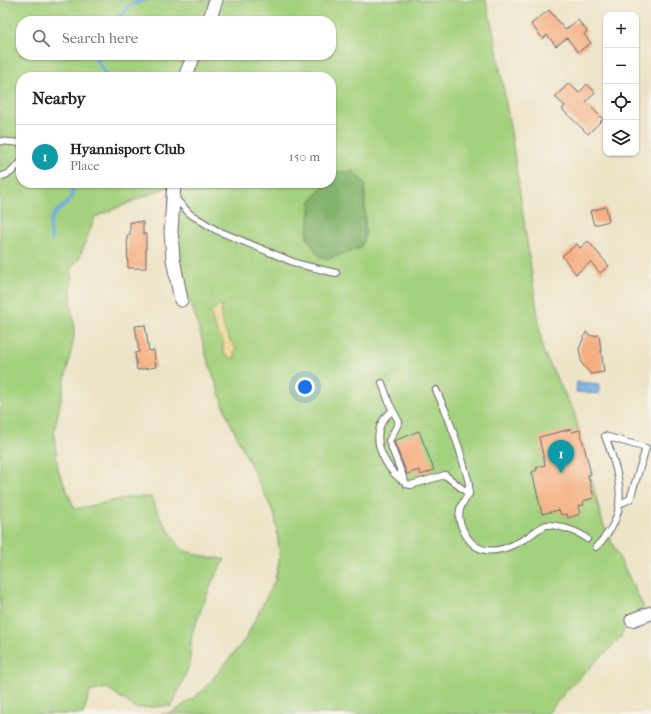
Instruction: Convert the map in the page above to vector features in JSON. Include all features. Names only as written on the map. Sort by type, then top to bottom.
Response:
[{"type":"street","points":[[211,16],[216,0]]},
{"type":"street","points":[[187,72],[192,60]]},
{"type":"street","points":[[174,188],[171,231],[173,259],[181,300]]},
{"type":"street","points":[[632,620],[651,613]]},
{"type":"lane","points":[[0,141],[16,142]]},
{"type":"lane","points":[[0,177],[10,173],[16,167]]},
{"type":"lane","points":[[174,197],[190,214],[216,230],[298,264],[336,273]]},
{"type":"lane","points":[[382,383],[392,410],[399,422],[389,441],[404,482]]},
{"type":"lane","points":[[436,390],[447,414],[469,483],[469,494],[461,505],[459,519],[467,537],[475,545],[482,550],[494,551],[506,548],[527,537],[541,527],[548,525],[582,534],[587,539]]},
{"type":"lane","points":[[392,410],[382,421],[379,431],[380,446],[391,472],[406,484],[411,485],[445,475],[469,494]]},
{"type":"lane","points":[[596,547],[610,529],[620,504],[617,469],[605,436],[646,448],[630,499],[620,504]]},
{"type":"green space","points":[[0,0],[486,0],[494,35],[511,132],[543,351],[574,412],[603,524],[644,608],[629,616],[621,637],[570,687],[547,714],[161,714],[172,713],[204,690],[246,638],[275,580],[280,557],[275,516],[228,418],[206,355],[197,321],[171,247],[169,188],[336,188],[336,72],[16,72],[16,188],[164,188],[95,217],[79,259],[71,268],[71,309],[74,322],[74,337],[54,433],[58,470],[75,509],[131,497],[151,497],[161,519],[182,550],[206,557],[225,559],[212,582],[192,633],[189,666],[172,706],[136,708],[107,688],[90,692],[83,714],[0,714]]},
{"type":"green space","points":[[353,171],[365,183],[365,237],[360,248],[328,259],[320,257],[307,238],[311,201],[322,188],[336,188],[336,174],[338,172]]},
{"type":"sand","points":[[218,306],[222,306],[221,316],[224,329],[236,348],[234,354],[236,358],[227,357],[223,351],[223,342],[217,332],[211,316],[211,313]]},
{"type":"water","points":[[577,382],[600,384],[599,394],[576,392]]},
{"type":"building","points":[[549,10],[565,30],[578,20],[587,31],[584,34],[591,43],[578,52],[567,38],[556,46],[547,35],[543,39],[531,24]]},
{"type":"building","points":[[569,83],[579,93],[587,84],[595,92],[586,102],[603,119],[588,134],[562,109],[565,106],[555,97]]},
{"type":"building","points":[[606,207],[609,221],[594,225],[590,211]]},
{"type":"building","points":[[130,222],[143,222],[143,234],[146,234],[146,268],[128,268],[127,235],[130,235]]},
{"type":"building","points":[[588,241],[609,266],[600,273],[591,262],[576,274],[562,256],[577,244],[580,248]]},
{"type":"building","points":[[145,325],[149,351],[154,350],[156,367],[137,370],[135,353],[139,352],[135,326]]},
{"type":"building","points":[[586,332],[591,336],[599,335],[604,372],[591,374],[582,364],[579,349]]},
{"type":"building","points":[[571,429],[572,432],[580,430],[591,474],[588,475],[594,498],[583,501],[584,505],[578,506],[580,514],[568,518],[567,514],[561,515],[559,510],[542,514],[532,472],[537,470],[536,468],[545,465],[539,437]]},
{"type":"building","points":[[419,431],[434,470],[421,475],[419,470],[407,474],[394,441]]},
{"type":"waterway","points":[[121,16],[128,6],[145,0]]},
{"type":"waterway","points":[[97,60],[104,72]]},
{"type":"waterway","points":[[52,240],[50,223],[57,211],[70,200],[72,196],[71,188]]},
{"type":"place","name":"Hyannisport Club","points":[[561,473]]}]
